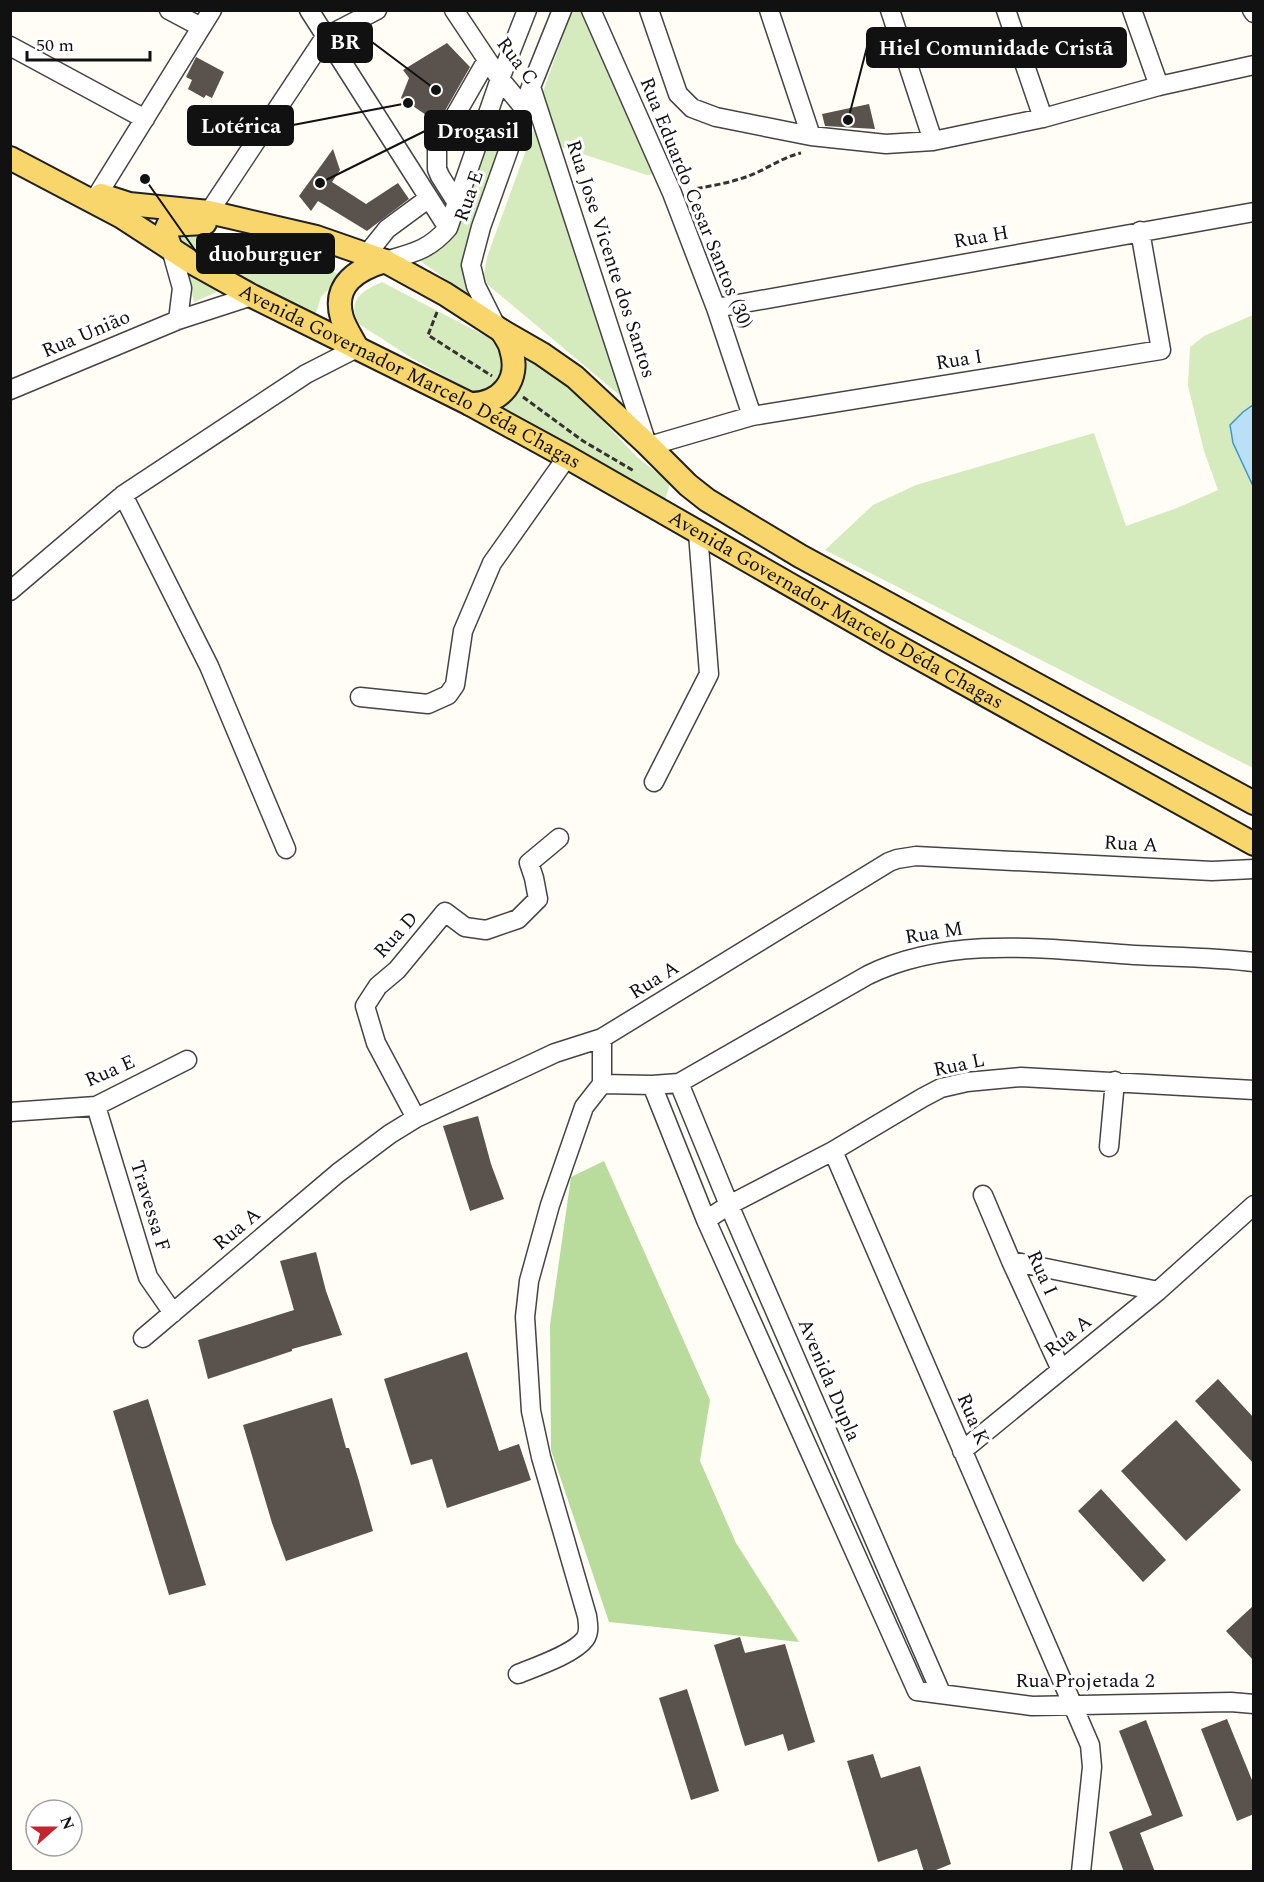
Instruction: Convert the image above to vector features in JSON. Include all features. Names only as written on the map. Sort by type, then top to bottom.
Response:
[{"type":"main road","points":[[10,158],[47,178]]},
{"type":"main road","name":"Avenida Governador Marcelo Déda Chagas","points":[[47,178],[129,204],[209,212],[316,237],[376,258],[445,294],[575,377],[697,493],[800,556],[1254,803]]},
{"type":"main road","name":"Avenida Governador Marcelo Déda Chagas","points":[[47,178],[122,217],[171,249],[252,296],[470,404],[567,457],[698,533],[1254,844]]},
{"type":"main road","points":[[171,249],[165,232],[168,225],[208,223],[263,226]]},
{"type":"main road","points":[[357,348],[342,317],[342,294],[346,282],[376,258]]},
{"type":"main road","points":[[470,404],[483,404],[494,399],[508,387],[514,372],[513,358],[511,349],[500,329]]},
{"type":"street","points":[[169,10],[201,27]]},
{"type":"street","points":[[98,194],[212,10]]},
{"type":"street","points":[[309,10],[448,228]]},
{"type":"street","points":[[209,212],[325,37],[377,10]]},
{"type":"street","name":"Rua C","points":[[454,10],[500,79],[524,108]]},
{"type":"street","name":"Rua E","points":[[376,258],[422,250],[436,242],[448,228],[500,79],[527,10]]},
{"type":"street","name":"Rua E","points":[[500,329],[476,286],[471,265],[481,227],[531,87],[562,10]]},
{"type":"street","name":"Rua Eduardo Cesar Santos (30)","points":[[591,10],[672,193],[716,308],[752,416]]},
{"type":"street","points":[[649,10],[678,94],[692,108],[808,144],[886,144],[933,141],[1043,118],[1159,86],[1254,65]]},
{"type":"street","points":[[769,10],[808,144]]},
{"type":"street","points":[[890,10],[933,141]]},
{"type":"street","points":[[1006,10],[1043,118]]},
{"type":"street","points":[[1132,10],[1159,86]]},
{"type":"street","points":[[10,46],[145,119]]},
{"type":"street","points":[[457,203],[437,169],[437,147],[487,60]]},
{"type":"street","name":"Rua Jose Vicente dos Santos","points":[[531,87],[648,445]]},
{"type":"street","points":[[376,258],[387,229],[429,198]]},
{"type":"street","name":"Rua H","points":[[716,308],[1254,212]]},
{"type":"street","name":"Rua I","points":[[648,445],[752,416],[1161,350],[1140,231]]},
{"type":"street","points":[[171,249],[182,288],[178,320]]},
{"type":"street","name":"Rua União","points":[[10,390],[178,320],[252,296]]},
{"type":"street","points":[[10,591],[123,495],[306,374],[357,348]]},
{"type":"street","points":[[360,697],[428,704],[448,695],[454,685],[464,631],[492,563],[567,457]]},
{"type":"street","points":[[123,495],[209,666],[286,849]]},
{"type":"street","points":[[654,782],[709,674],[698,533]]},
{"type":"street","name":"Rua D","points":[[416,1118],[376,1043],[365,1006],[378,986],[397,970],[445,912],[465,927],[486,930],[518,919],[538,899],[529,863],[559,838]]},
{"type":"street","name":"Rua A","points":[[143,1338],[338,1173],[390,1134],[416,1118],[555,1053],[602,1038],[870,873],[897,859],[916,856],[1212,871],[1254,869]]},
{"type":"street","name":"Rua M","points":[[602,1084],[679,1083],[868,975],[886,966],[915,957],[952,951],[1012,948],[1254,962]]},
{"type":"street","points":[[518,1674],[576,1648],[588,1633],[587,1616],[541,1457],[531,1411],[525,1317],[529,1281],[550,1205],[584,1107],[602,1084],[602,1038]]},
{"type":"street","name":"Rua E","points":[[10,1112],[96,1106],[187,1060]]},
{"type":"street","name":"Rua L","points":[[706,1220],[729,1205],[833,1151],[921,1098],[941,1088],[966,1082],[1022,1077],[1254,1090]]},
{"type":"street","points":[[1109,1147],[1115,1082]]},
{"type":"street","name":"Avenida Dupla","points":[[679,1083],[729,1205],[941,1694]]},
{"type":"street","points":[[651,1085],[706,1220]]},
{"type":"street","name":"Travessa F","points":[[96,1106],[148,1277],[173,1313]]},
{"type":"street","name":"Rua K","points":[[833,1151],[1090,1744],[1092,1767],[1081,1872]]},
{"type":"street","name":"Rua I","points":[[983,1195],[1061,1370]]},
{"type":"street","name":"Rua A","points":[[962,1451],[1158,1291],[1254,1205]]},
{"type":"street","name":"Rua Projetada 2","points":[[706,1220],[916,1691],[1032,1706],[1231,1702],[1254,1704]]},
{"type":"street","points":[[1011,1261],[1158,1291]]},
{"type":"path","points":[[672,193],[711,186],[756,173],[808,144]]},
{"type":"green space","points":[[572,11],[582,11],[655,174],[647,175],[558,146],[541,97]]},
{"type":"green space","points":[[498,108],[512,120],[466,255],[482,305],[416,258],[426,255]]},
{"type":"green space","points":[[536,123],[630,404],[487,284],[484,274],[487,257]]},
{"type":"green space","points":[[183,232],[256,236],[297,250],[341,276],[321,297],[314,319],[181,248],[179,239]]},
{"type":"green space","points":[[187,270],[219,291],[194,302]]},
{"type":"green space","points":[[382,282],[497,342],[506,370],[499,389],[477,394],[415,360],[359,324],[354,309],[358,297]]},
{"type":"green space","points":[[1253,315],[1253,768],[825,550],[873,505],[916,485],[1094,433],[1126,526],[1177,508],[1218,490],[1204,451],[1188,386],[1190,347],[1204,336]]},
{"type":"green space","points":[[518,351],[573,389],[637,457],[670,483],[664,504],[497,408]]},
{"type":"green space","points":[[604,1161],[710,1400],[700,1461],[736,1543],[799,1642],[609,1622],[551,1450],[550,1325],[571,1177]]},
{"type":"water","points":[[1253,405],[1253,486],[1233,443],[1230,425]]},
{"type":"building","points":[[447,43],[470,67],[438,123],[401,98],[409,78],[403,70]]},
{"type":"building","points":[[196,57],[224,72],[212,98],[206,95],[204,98],[188,89],[192,80],[186,77]]},
{"type":"building","points":[[869,104],[875,129],[825,126],[822,114]]},
{"type":"building","points":[[333,149],[340,170],[332,182],[366,204],[398,183],[409,199],[367,231],[318,201],[311,211],[299,196]]},
{"type":"building","points":[[478,1116],[491,1164],[504,1199],[470,1211],[443,1126]]},
{"type":"building","points":[[316,1252],[326,1291],[342,1335],[292,1349],[292,1351],[208,1379],[198,1340],[294,1310],[280,1261]]},
{"type":"building","points":[[467,1352],[499,1451],[519,1444],[531,1480],[447,1508],[432,1459],[411,1465],[384,1379]]},
{"type":"building","points":[[1218,1379],[1254,1418],[1254,1464],[1195,1401]]},
{"type":"building","points":[[332,1398],[373,1531],[286,1561],[272,1523],[243,1425]]},
{"type":"building","points":[[148,1399],[206,1585],[169,1595],[113,1411]]},
{"type":"building","points":[[1176,1420],[1241,1490],[1186,1541],[1121,1471]]},
{"type":"building","points":[[1101,1489],[1166,1560],[1143,1582],[1078,1511]]},
{"type":"building","points":[[1254,1605],[1254,1661],[1226,1631]]},
{"type":"building","points":[[740,1637],[745,1653],[785,1644],[815,1742],[788,1751],[783,1734],[745,1746],[714,1645]]},
{"type":"building","points":[[687,1689],[719,1791],[691,1800],[659,1698]]},
{"type":"building","points":[[1227,1719],[1254,1785],[1254,1814],[1237,1821],[1201,1729]]},
{"type":"building","points":[[1146,1720],[1183,1816],[1140,1833],[1155,1872],[1124,1872],[1109,1832],[1152,1815],[1119,1731]]},
{"type":"building","points":[[873,1754],[881,1778],[920,1766],[951,1864],[931,1872],[924,1872],[917,1849],[878,1862],[847,1761]]},
{"type":"place","name":"BR","points":[[436,90]]},
{"type":"place","name":"Lotérica","points":[[408,103]]},
{"type":"place","name":"Hiel Comunidade Cristã","points":[[848,120]]},
{"type":"place","name":"duoburguer","points":[[145,179]]},
{"type":"place","name":"Drogasil","points":[[320,183]]}]
